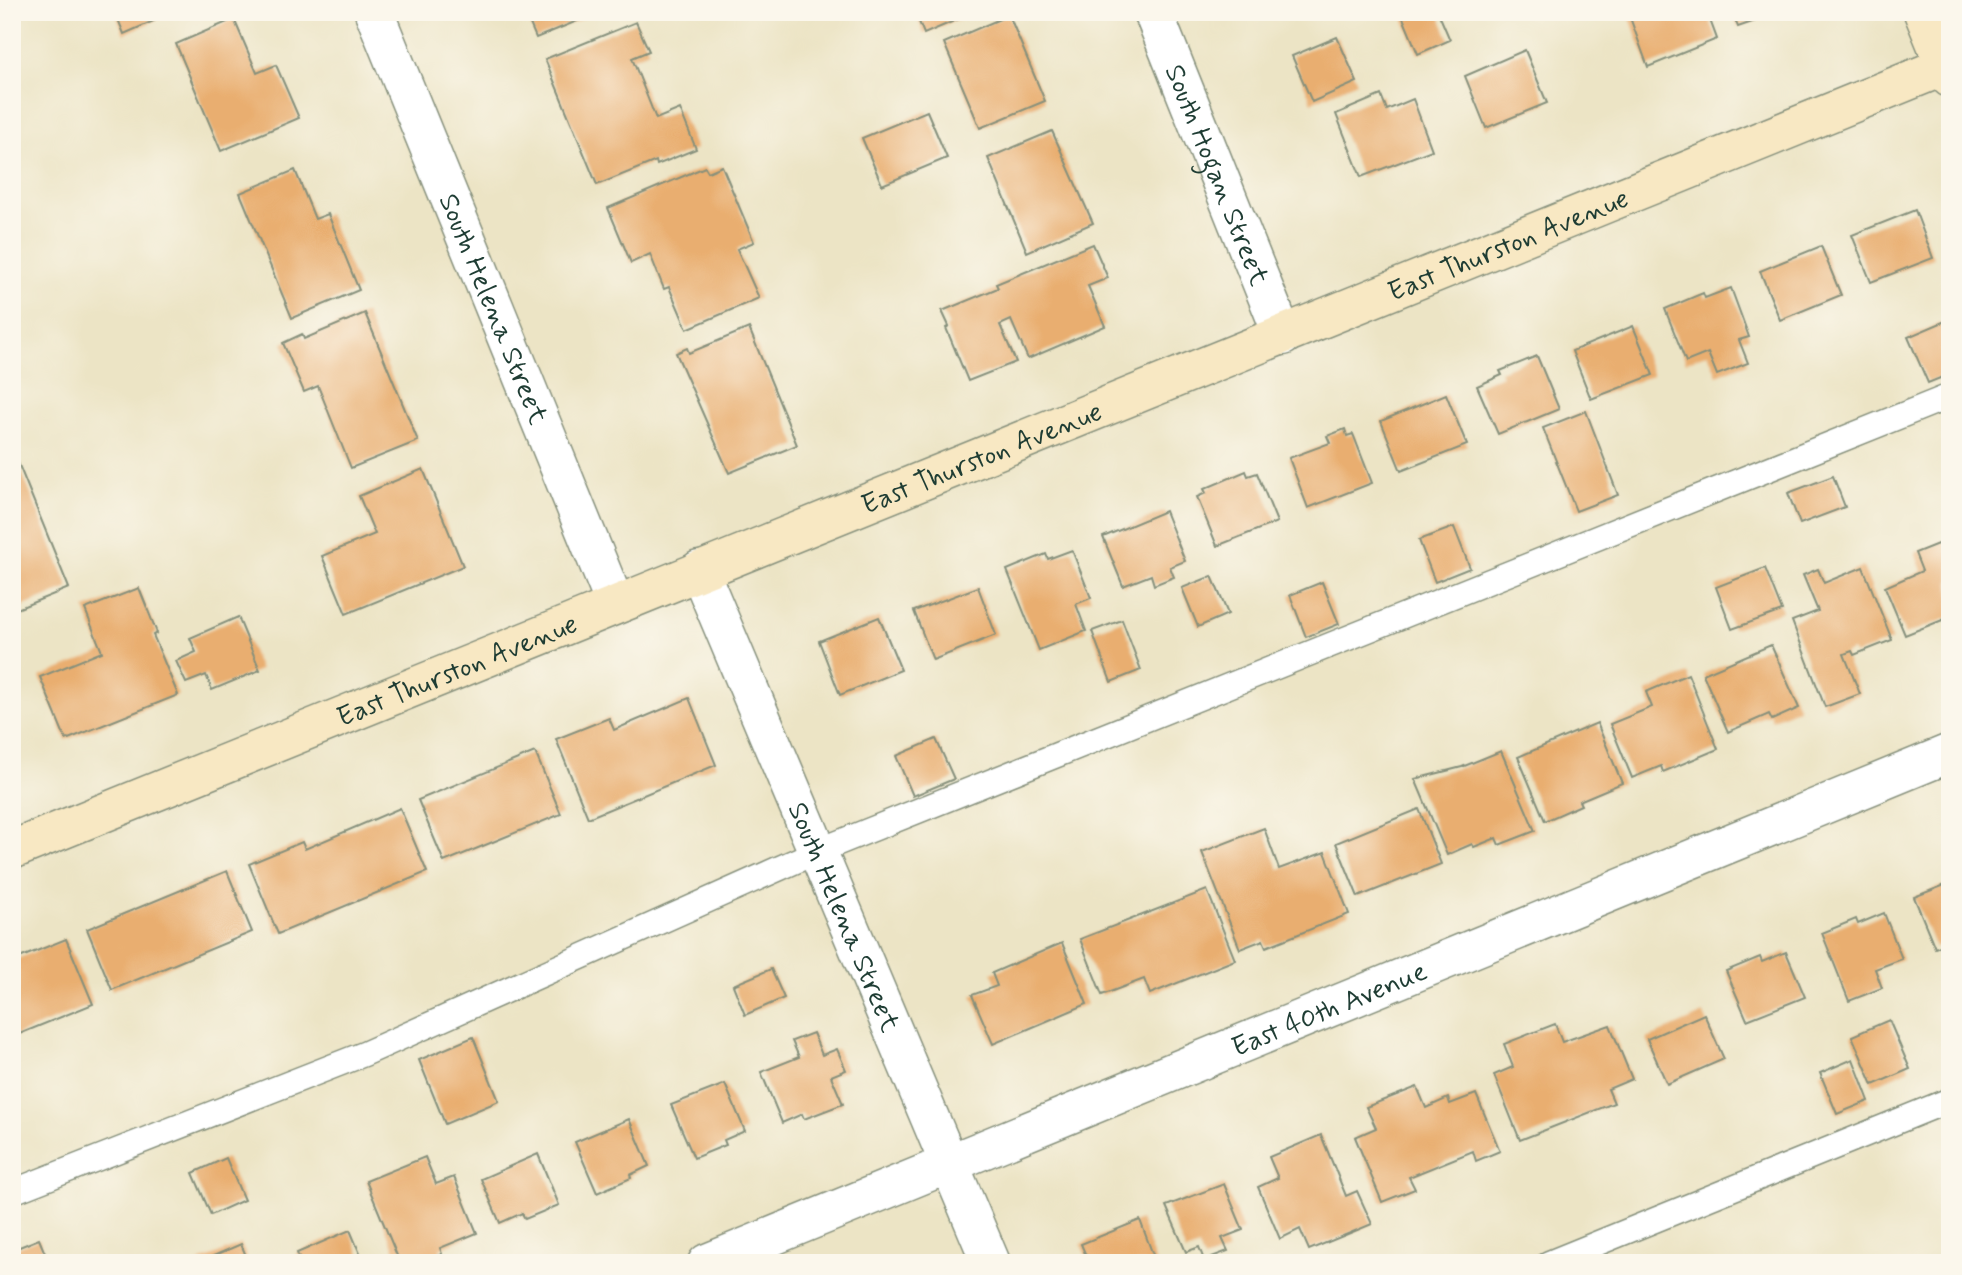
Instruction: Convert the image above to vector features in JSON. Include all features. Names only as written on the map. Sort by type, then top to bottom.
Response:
[{"type":"street","name":"South Helena Street","points":[[374,12],[615,604]]},
{"type":"street","name":"South Hogan Street","points":[[1153,12],[1283,336]]},
{"type":"street","points":[[1923,12],[1948,69]]},
{"type":"street","name":"East Thurston Avenue","points":[[12,850],[699,570],[1948,69]]},
{"type":"street","name":"South Helena Street","points":[[699,570],[991,1263]]},
{"type":"street","name":"East 40th Avenue","points":[[707,1263],[1950,752]]},
{"type":"lane","points":[[12,1192],[364,1054],[818,851],[1950,396]]},
{"type":"lane","points":[[1549,1263],[1950,1100]]},
{"type":"building","points":[[115,12],[174,12],[124,34]]},
{"type":"building","points":[[525,12],[599,12],[536,38]]},
{"type":"building","points":[[915,12],[975,12],[924,34]]},
{"type":"building","points":[[1438,12],[1450,40],[1418,54],[1401,13]]},
{"type":"building","points":[[1628,12],[1707,12],[1717,39],[1648,67]]},
{"type":"building","points":[[1732,12],[1781,12],[1738,27]]},
{"type":"building","points":[[1009,15],[1045,101],[980,128],[944,43]]},
{"type":"building","points":[[234,19],[257,73],[276,65],[299,118],[221,151],[176,44]]},
{"type":"building","points":[[636,22],[649,51],[632,58],[656,119],[680,109],[696,149],[657,165],[656,161],[597,185],[545,59]]},
{"type":"building","points":[[1337,37],[1357,82],[1312,102],[1292,56]]},
{"type":"building","points":[[1525,50],[1547,103],[1486,128],[1465,76]]},
{"type":"building","points":[[1381,95],[1387,110],[1413,99],[1432,150],[1361,177],[1336,114]]},
{"type":"building","points":[[927,111],[947,158],[882,185],[862,138]]},
{"type":"building","points":[[1052,131],[1093,223],[1027,252],[988,158]]},
{"type":"building","points":[[722,166],[754,242],[737,249],[759,298],[687,329],[669,287],[664,289],[650,254],[631,263],[608,208],[705,167],[708,172]]},
{"type":"building","points":[[295,170],[315,219],[328,214],[359,290],[292,318],[240,193]]},
{"type":"building","points":[[1915,210],[1933,258],[1871,282],[1852,235]]},
{"type":"building","points":[[1093,244],[1108,278],[1088,286],[1105,326],[1028,359],[1011,320],[1000,325],[1016,362],[968,381],[946,328],[949,326],[942,311],[998,288],[996,284]]},
{"type":"building","points":[[1821,246],[1841,295],[1780,320],[1760,271]]},
{"type":"building","points":[[1731,288],[1749,337],[1739,340],[1748,363],[1717,375],[1708,353],[1686,362],[1665,309],[1703,293],[1705,298]]},
{"type":"building","points":[[365,313],[418,441],[351,468],[318,386],[304,392],[283,343],[302,334],[304,339]]},
{"type":"building","points":[[1950,319],[1950,374],[1928,383],[1908,337]]},
{"type":"building","points":[[1633,326],[1653,375],[1591,399],[1572,351]]},
{"type":"building","points":[[749,328],[797,445],[729,473],[676,353],[687,348],[689,353]]},
{"type":"building","points":[[1537,356],[1559,409],[1498,434],[1477,386],[1502,375],[1500,371]]},
{"type":"building","points":[[1446,394],[1467,445],[1401,471],[1381,421]]},
{"type":"building","points":[[1586,411],[1618,495],[1576,511],[1543,428]]},
{"type":"building","points":[[1345,429],[1347,436],[1353,434],[1372,483],[1308,508],[1289,458],[1330,443],[1327,436]]},
{"type":"building","points":[[12,448],[69,588],[12,611]]},
{"type":"building","points":[[423,469],[463,566],[346,614],[322,556],[375,534],[359,496]]},
{"type":"building","points":[[1246,471],[1248,476],[1257,473],[1277,522],[1217,546],[1197,497],[1206,493],[1204,489]]},
{"type":"building","points":[[1833,476],[1845,507],[1800,524],[1788,493]]},
{"type":"building","points":[[1165,511],[1185,561],[1170,567],[1174,577],[1154,585],[1151,575],[1123,586],[1103,537]]},
{"type":"building","points":[[1454,527],[1470,568],[1435,582],[1419,540]]},
{"type":"building","points":[[1950,539],[1950,617],[1905,635],[1885,587],[1922,571],[1915,553]]},
{"type":"building","points":[[1072,550],[1091,598],[1076,604],[1086,631],[1039,650],[1007,570],[1046,554],[1048,559]]},
{"type":"building","points":[[1863,567],[1892,640],[1854,655],[1852,651],[1844,654],[1860,694],[1825,707],[1792,621],[1818,611],[1803,575],[1818,569],[1824,583]]},
{"type":"building","points":[[1765,568],[1782,611],[1732,629],[1716,587]]},
{"type":"building","points":[[1212,576],[1228,614],[1198,627],[1182,588]]},
{"type":"building","points":[[1322,582],[1339,624],[1306,637],[1290,595]]},
{"type":"building","points":[[978,587],[996,635],[933,660],[914,611]]},
{"type":"building","points":[[139,588],[157,633],[153,635],[178,695],[66,740],[40,677],[102,652],[85,609]]},
{"type":"building","points":[[238,617],[260,670],[212,690],[206,675],[186,683],[176,661],[196,652],[190,638]]},
{"type":"building","points":[[879,617],[901,670],[840,695],[819,641]]},
{"type":"building","points":[[1122,620],[1141,670],[1111,682],[1092,631]]},
{"type":"building","points":[[1771,645],[1799,708],[1772,720],[1769,714],[1728,732],[1703,674]]},
{"type":"building","points":[[1688,674],[1718,749],[1663,772],[1661,766],[1632,778],[1610,724],[1652,707],[1646,692]]},
{"type":"building","points":[[689,698],[716,765],[588,818],[556,739],[609,718],[614,730]]},
{"type":"building","points":[[1597,723],[1622,783],[1579,801],[1581,805],[1545,821],[1518,757]]},
{"type":"building","points":[[936,739],[954,779],[913,796],[896,756]]},
{"type":"building","points":[[1501,751],[1535,831],[1499,845],[1496,838],[1474,847],[1472,844],[1447,855],[1415,779],[1462,767]]},
{"type":"building","points":[[535,752],[561,814],[444,862],[418,800]]},
{"type":"building","points":[[400,808],[427,872],[278,934],[249,864],[302,842],[305,849]]},
{"type":"building","points":[[1419,809],[1441,864],[1358,897],[1336,843]]},
{"type":"building","points":[[1264,828],[1279,869],[1325,852],[1349,914],[1266,947],[1263,940],[1240,949],[1202,852]]},
{"type":"building","points":[[227,871],[252,932],[112,990],[87,929]]},
{"type":"building","points":[[1950,883],[1950,942],[1935,948],[1914,897]]},
{"type":"building","points":[[1207,890],[1235,960],[1150,994],[1144,979],[1102,995],[1080,939]]},
{"type":"building","points":[[1884,913],[1902,959],[1875,969],[1882,988],[1849,1001],[1822,933],[1856,919],[1858,924]]},
{"type":"building","points":[[66,939],[93,1004],[12,1037],[12,961]]},
{"type":"building","points":[[1062,943],[1087,1004],[993,1044],[972,995],[997,986],[992,973]]},
{"type":"building","points":[[1786,952],[1805,997],[1747,1020],[1726,971],[1760,957],[1762,962]]},
{"type":"building","points":[[771,969],[784,998],[745,1015],[733,985]]},
{"type":"building","points":[[1704,1014],[1724,1059],[1667,1084],[1647,1039]]},
{"type":"building","points":[[1889,1020],[1910,1069],[1873,1085],[1852,1036]]},
{"type":"building","points":[[1555,1024],[1562,1042],[1610,1025],[1632,1079],[1608,1089],[1614,1103],[1520,1140],[1494,1075],[1513,1067],[1504,1044]]},
{"type":"building","points":[[813,1033],[822,1055],[837,1049],[846,1070],[831,1076],[843,1104],[804,1119],[802,1114],[782,1123],[761,1072],[799,1057],[792,1041]]},
{"type":"building","points":[[473,1037],[499,1101],[445,1124],[419,1060]]},
{"type":"building","points":[[1853,1059],[1869,1101],[1837,1114],[1820,1073]]},
{"type":"building","points":[[725,1084],[745,1131],[724,1140],[726,1145],[694,1158],[671,1105]]},
{"type":"building","points":[[1417,1087],[1426,1108],[1448,1098],[1450,1104],[1476,1094],[1500,1151],[1476,1161],[1473,1151],[1409,1177],[1415,1189],[1382,1202],[1355,1137],[1376,1128],[1366,1107]]},
{"type":"building","points":[[629,1119],[649,1166],[630,1175],[631,1178],[597,1193],[575,1142]]},
{"type":"building","points":[[1321,1135],[1346,1196],[1357,1191],[1372,1224],[1309,1250],[1300,1229],[1280,1239],[1258,1187],[1278,1178],[1269,1157]]},
{"type":"building","points":[[538,1154],[559,1205],[525,1219],[522,1213],[500,1223],[481,1179]]},
{"type":"building","points":[[425,1157],[436,1184],[454,1177],[477,1233],[440,1248],[442,1254],[422,1263],[400,1263],[366,1181]]},
{"type":"building","points":[[226,1158],[244,1200],[211,1215],[193,1173]]},
{"type":"building","points":[[1224,1184],[1243,1230],[1222,1238],[1228,1251],[1204,1260],[1199,1247],[1186,1252],[1166,1206]]},
{"type":"building","points":[[1140,1220],[1156,1263],[1089,1263],[1081,1244]]},
{"type":"building","points":[[350,1230],[364,1263],[301,1263],[297,1253]]},
{"type":"building","points":[[39,1239],[49,1263],[12,1263],[12,1250]]},
{"type":"building","points":[[241,1244],[249,1263],[197,1263]]}]
